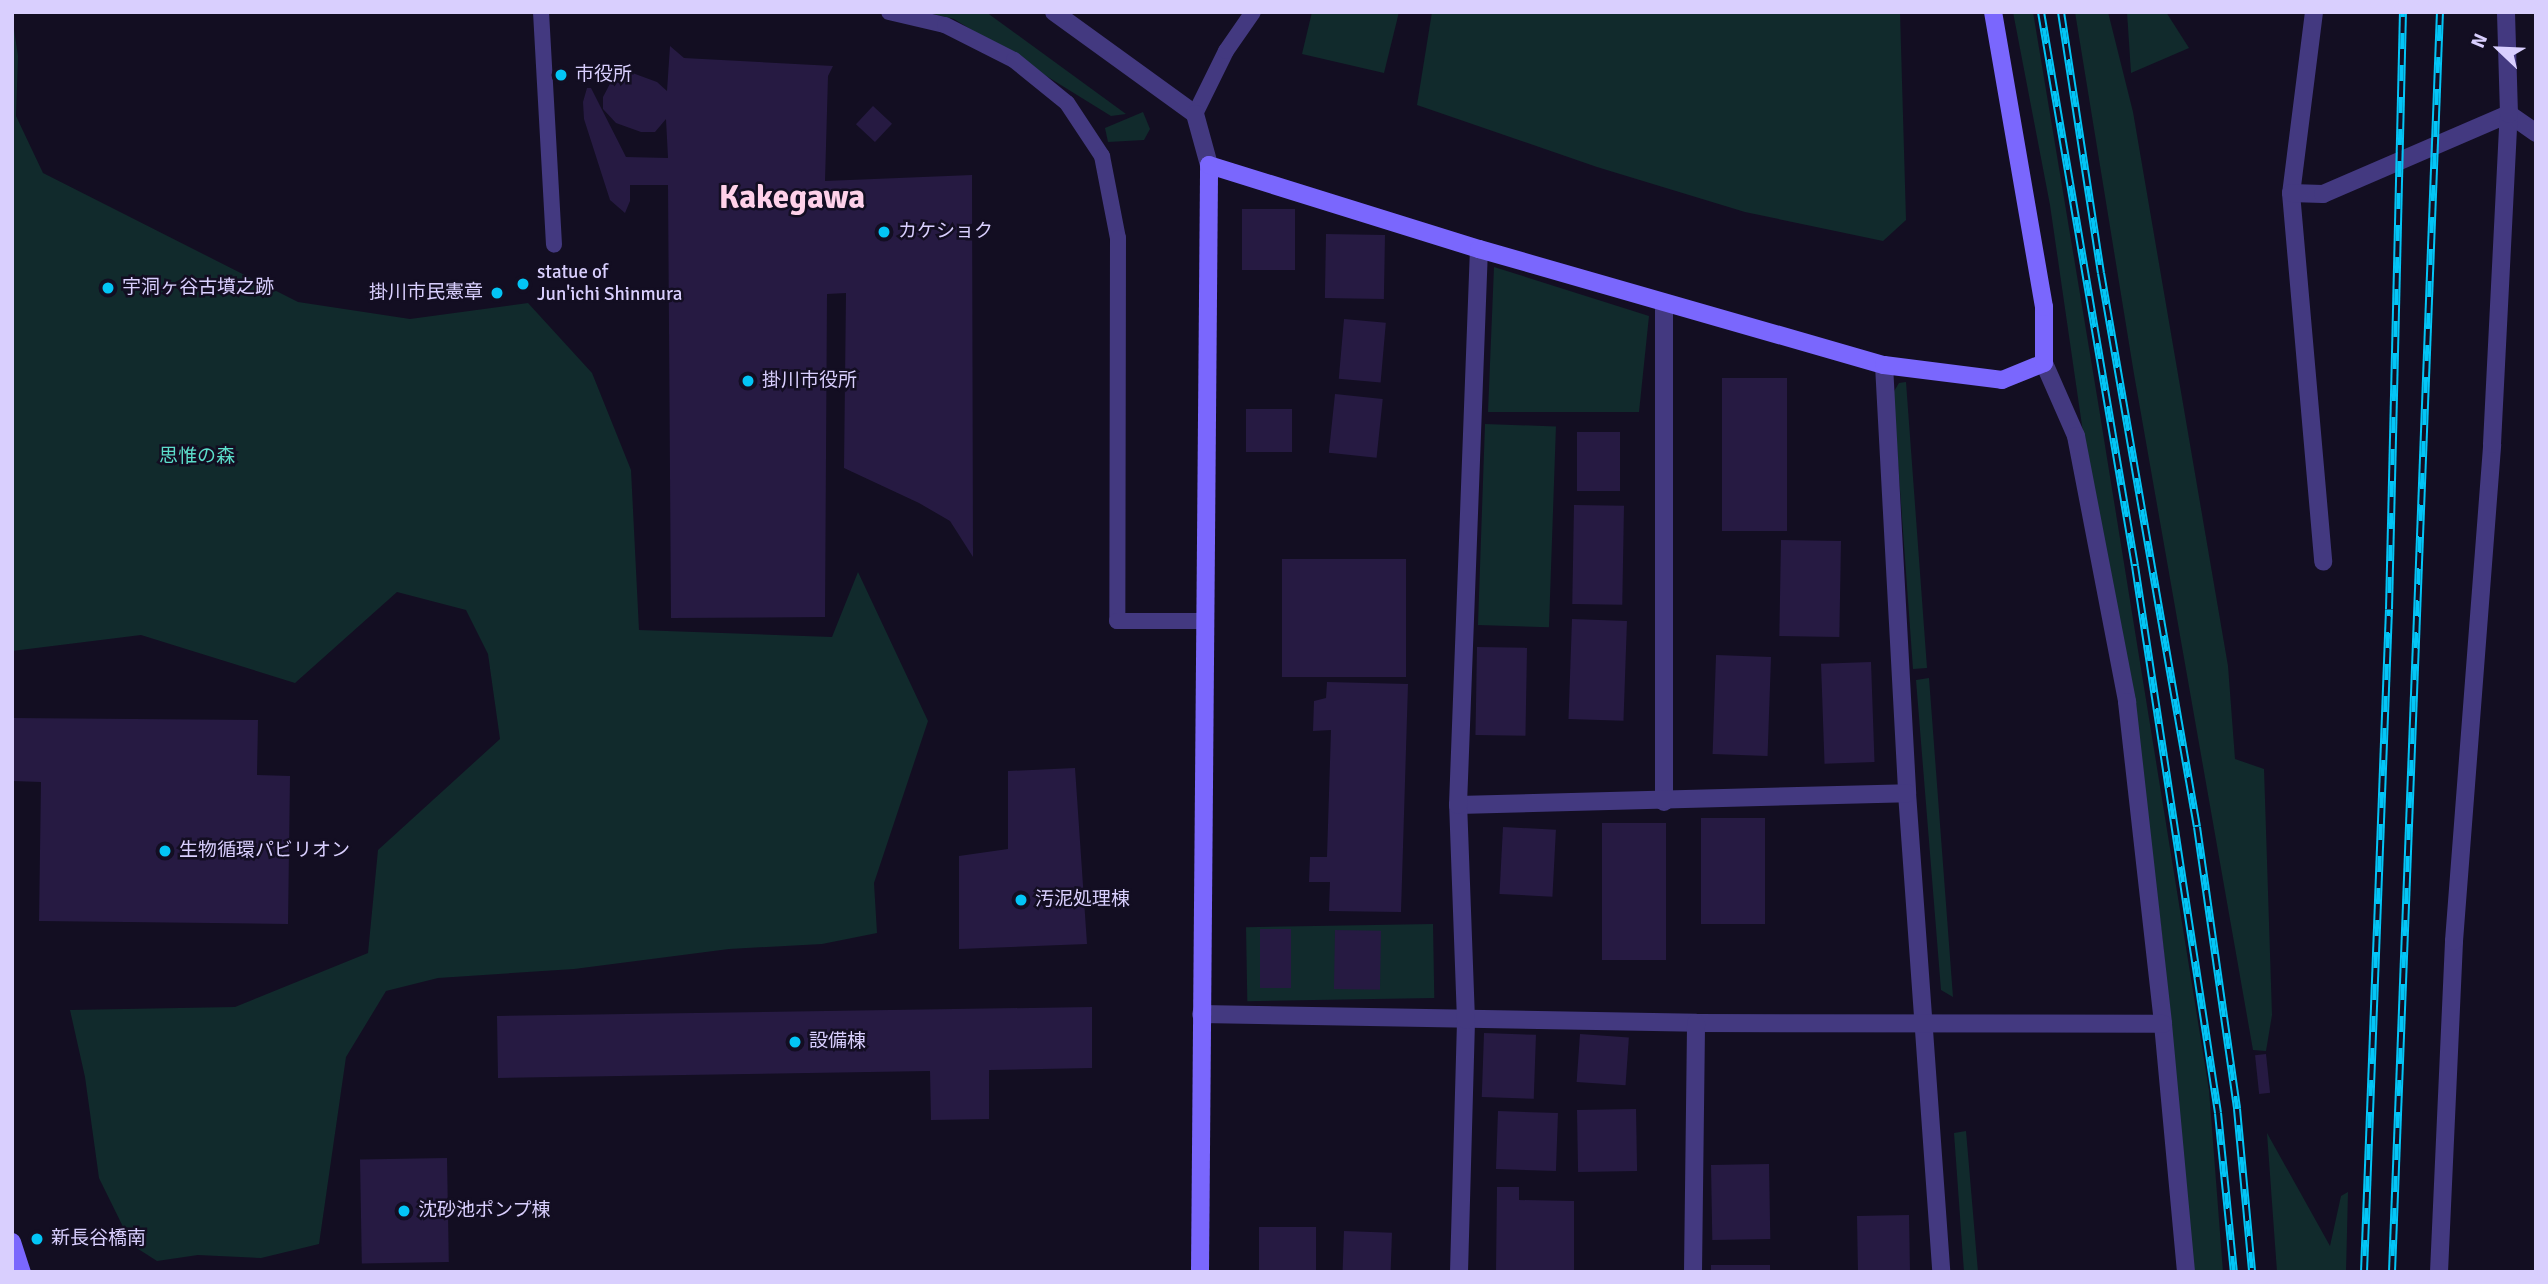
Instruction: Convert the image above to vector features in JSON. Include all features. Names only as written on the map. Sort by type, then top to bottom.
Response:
[{"type":"street","points":[[1054,12],[1195,114],[1209,165],[1203,621],[1200,1272]]},
{"type":"street","points":[[1993,12],[2044,307],[2044,363],[2076,436],[2127,702],[2163,1024],[2186,1272]]},
{"type":"street","points":[[2314,12],[2291,193],[2323,562]]},
{"type":"street","points":[[2440,1272],[2454,941],[2492,444],[2509,114],[2506,12]]},
{"type":"street","points":[[2291,193],[2323,194],[2509,114]]},
{"type":"street","points":[[2509,114],[2536,133]]},
{"type":"street","points":[[1209,165],[1479,249],[1884,365],[2002,380],[2044,363]]},
{"type":"street","points":[[1459,1272],[1466,1020],[1458,805],[1479,249]]},
{"type":"street","points":[[1664,303],[1664,802]]},
{"type":"street","points":[[1884,365],[1907,793],[1941,1272]]},
{"type":"street","points":[[1458,805],[1664,802],[1907,793]]},
{"type":"street","points":[[1201,1014],[1696,1023],[2163,1024]]},
{"type":"street","points":[[1693,1272],[1696,1023]]},
{"type":"street","points":[[12,1242],[22,1272]]},
{"type":"lane","points":[[541,12],[554,245]]},
{"type":"lane","points":[[889,12],[945,25],[1014,61],[1067,103],[1102,156],[1118,238],[1117,621],[1203,621]]},
{"type":"lane","points":[[1195,114],[1226,51],[1253,12]]},
{"type":"green space","points":[[924,12],[986,12],[1126,114],[1111,116],[954,19]]},
{"type":"green space","points":[[1312,12],[1399,12],[1384,73],[1302,54]]},
{"type":"green space","points":[[1432,12],[1900,12],[1906,220],[1883,241],[1745,212],[1597,167],[1417,105]]},
{"type":"green space","points":[[2013,12],[2033,12],[2097,396],[2209,1090],[2223,1272],[2193,1272],[2163,944],[2136,721],[2087,460],[2050,205]]},
{"type":"green space","points":[[2075,12],[2108,12],[2133,112],[2228,666],[2235,759],[2264,769],[2272,1015],[2266,1051],[2253,1050],[2134,374]]},
{"type":"green space","points":[[2127,12],[2166,12],[2189,48],[2131,73]]},
{"type":"green space","name":"思惟の森","points":[[12,16],[18,56],[16,116],[43,173],[298,302],[410,319],[528,303],[592,373],[631,470],[639,630],[832,637],[858,572],[928,721],[874,883],[877,933],[822,944],[729,949],[574,969],[438,978],[386,991],[346,1057],[319,1244],[261,1258],[198,1255],[157,1261],[132,1245],[99,1178],[85,1077],[70,1010],[235,1007],[368,953],[378,850],[500,739],[488,654],[466,610],[397,592],[295,683],[141,635],[12,651]]},
{"type":"green space","points":[[1143,112],[1150,129],[1144,140],[1108,142],[1105,128]]},
{"type":"green space","points":[[1494,267],[1649,316],[1639,412],[1488,412]]},
{"type":"green space","points":[[1906,382],[1927,668],[1913,669],[1893,393],[1899,383]]},
{"type":"green space","points":[[1485,424],[1556,426],[1549,627],[1478,625]]},
{"type":"green space","points":[[1929,678],[1953,997],[1941,990],[1916,680]]},
{"type":"green space","points":[[1433,924],[1434,998],[1247,1001],[1246,927]]},
{"type":"green space","points":[[1966,1131],[1978,1272],[1964,1272],[1954,1133]]},
{"type":"green space","points":[[2267,1133],[2330,1246],[2341,1196],[2348,1192],[2346,1272],[2277,1272]]},
{"type":"building","name":"掛川市役所","points":[[670,46],[684,58],[833,66],[828,76],[825,181],[972,175],[973,557],[950,521],[919,503],[844,468],[846,293],[827,294],[825,617],[671,618],[668,185],[630,185],[630,201],[625,213],[610,200],[584,119],[583,102],[587,88],[591,88],[626,157],[668,158],[666,119],[655,132],[641,132],[616,123],[603,109],[603,97],[613,78],[627,71],[657,82],[667,91]]},
{"type":"building","points":[[873,106],[892,124],[875,142],[856,124]]},
{"type":"building","points":[[1242,209],[1295,209],[1295,270],[1242,270]]},
{"type":"building","points":[[1326,234],[1385,235],[1384,299],[1325,298]]},
{"type":"building","points":[[1344,319],[1386,323],[1381,382],[1339,379]]},
{"type":"building","points":[[1722,378],[1787,378],[1787,531],[1722,531]]},
{"type":"building","points":[[1335,394],[1383,399],[1377,458],[1329,453]]},
{"type":"building","points":[[1246,409],[1292,409],[1292,452],[1246,452]]},
{"type":"building","points":[[1577,432],[1620,432],[1620,491],[1577,491]]},
{"type":"building","points":[[1574,505],[1624,506],[1622,605],[1572,604]]},
{"type":"building","points":[[1781,540],[1841,541],[1839,637],[1779,636]]},
{"type":"building","points":[[1282,559],[1406,559],[1406,677],[1282,677]]},
{"type":"building","points":[[1572,619],[1627,621],[1623,721],[1569,719]]},
{"type":"building","points":[[1477,647],[1527,648],[1525,736],[1475,735]]},
{"type":"building","points":[[1716,655],[1771,657],[1768,756],[1713,754]]},
{"type":"building","points":[[1871,662],[1874,762],[1825,764],[1821,664]]},
{"type":"building","points":[[1327,682],[1408,684],[1401,912],[1329,911],[1330,882],[1309,882],[1310,857],[1327,857],[1331,730],[1313,731],[1314,701],[1326,698]]},
{"type":"building","name":"生物循環パビリオン","points":[[12,718],[258,720],[257,775],[290,776],[288,924],[39,921],[41,782],[12,781]]},
{"type":"building","name":"汚泥処理棟","points":[[1075,768],[1087,944],[959,949],[959,856],[1008,849],[1008,771]]},
{"type":"building","points":[[1701,818],[1765,818],[1765,924],[1701,924]]},
{"type":"building","points":[[1602,823],[1666,823],[1666,960],[1602,960]]},
{"type":"building","points":[[1503,827],[1556,830],[1552,897],[1499,894]]},
{"type":"building","points":[[1260,929],[1291,929],[1291,988],[1260,988]]},
{"type":"building","points":[[1335,930],[1381,931],[1380,990],[1334,989]]},
{"type":"building","name":"設備棟","points":[[1092,1007],[1092,1068],[989,1070],[989,1119],[931,1120],[930,1071],[498,1078],[497,1016]]},
{"type":"building","points":[[1484,1033],[1536,1035],[1534,1099],[1482,1097]]},
{"type":"building","points":[[1580,1034],[1629,1037],[1626,1085],[1577,1082]]},
{"type":"building","points":[[2266,1054],[2270,1093],[2259,1094],[2255,1055]]},
{"type":"building","points":[[1636,1109],[1637,1171],[1578,1172],[1577,1110]]},
{"type":"building","points":[[1498,1111],[1558,1113],[1556,1171],[1496,1169]]},
{"type":"building","name":"沈砂池ポンプ棟","points":[[447,1158],[449,1262],[362,1264],[360,1160]]},
{"type":"building","points":[[1769,1164],[1770,1239],[1712,1240],[1711,1165]]},
{"type":"building","points":[[1497,1187],[1519,1187],[1519,1200],[1574,1201],[1574,1272],[1496,1272]]},
{"type":"building","points":[[1909,1215],[1910,1272],[1858,1272],[1857,1216]]},
{"type":"building","points":[[1259,1227],[1316,1227],[1316,1272],[1259,1272]]},
{"type":"building","points":[[1344,1231],[1392,1233],[1391,1272],[1343,1272]]},
{"type":"building","points":[[1711,1265],[1770,1265],[1770,1272],[1711,1272]]},
{"type":"railway","points":[[2041,12],[2135,566],[2218,1113],[2234,1272]]},
{"type":"railway","points":[[2061,12],[2101,273],[2197,827],[2237,1109],[2252,1272]]},
{"type":"railway","points":[[2364,1272],[2389,609],[2403,12]]},
{"type":"railway","points":[[2392,1272],[2440,12]]},
{"type":"place","name":"市役所","points":[[561,75]]},
{"type":"place","name":"カケショク","points":[[884,232]]},
{"type":"place","name":"statue of Jun'ichi Shinmura","points":[[523,284]]},
{"type":"place","name":"宇洞ヶ谷古墳之跡","points":[[108,288]]},
{"type":"place","name":"掛川市民憲章","points":[[497,293]]},
{"type":"place","name":"掛川市役所","points":[[748,381]]},
{"type":"place","name":"生物循環パビリオン","points":[[165,851]]},
{"type":"place","name":"汚泥処理棟","points":[[1021,900]]},
{"type":"place","name":"設備棟","points":[[795,1042]]},
{"type":"place","name":"沈砂池ポンプ棟","points":[[404,1211]]},
{"type":"place","name":"新長谷橋南","points":[[37,1239]]},
{"type":"district","name":"Kakegawa","points":[[792,198]]}]
